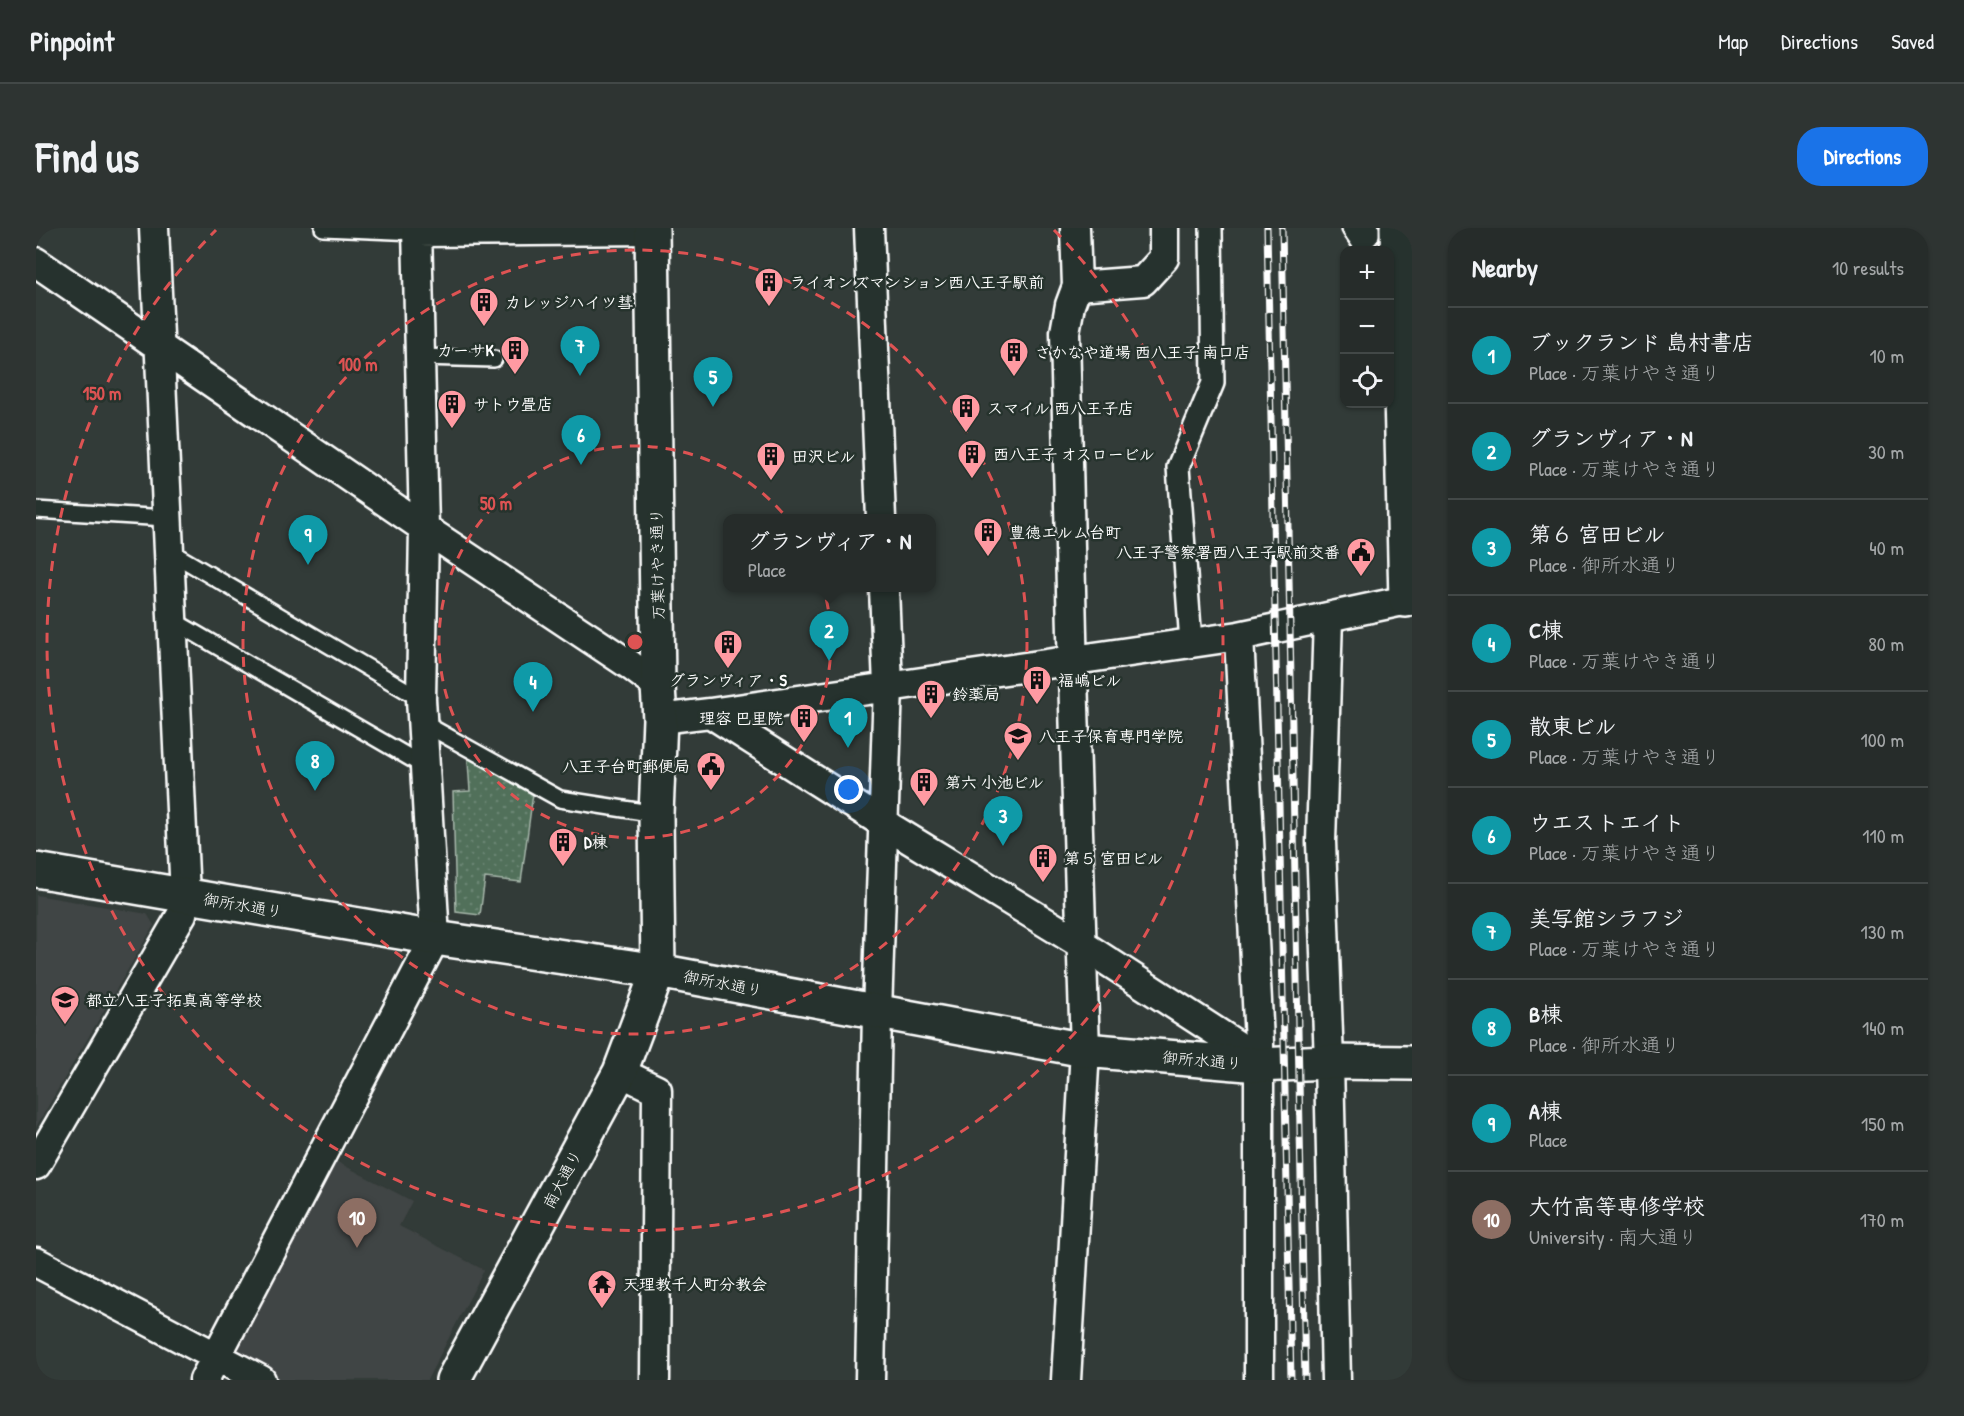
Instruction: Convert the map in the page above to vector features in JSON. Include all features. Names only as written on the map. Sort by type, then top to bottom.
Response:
[{"type":"street","points":[[36,1165],[182,914],[185,896],[154,228]]},
{"type":"street","points":[[869,228],[881,514]]},
{"type":"street","points":[[1066,1380],[1085,1050],[1072,659],[1065,332],[1070,305],[1077,286],[1075,228]]},
{"type":"street","points":[[1077,286],[1143,281],[1164,258],[1164,228]]},
{"type":"street","points":[[1191,642],[1179,466],[1213,383],[1210,228]]},
{"type":"street","points":[[1353,228],[1362,241],[1368,235],[1368,228]]},
{"type":"street","points":[[660,719],[1239,636],[1409,600],[1406,339],[1397,228]]},
{"type":"street","points":[[210,1369],[435,938],[422,711],[424,528],[417,230],[661,229]]},
{"type":"street","name":"万葉けやき通り","points":[[658,971],[656,814],[660,719],[658,686],[661,229]]},
{"type":"street","points":[[36,262],[658,686]]},
{"type":"street","points":[[870,1380],[876,1012],[888,686],[884,592]]},
{"type":"street","points":[[1328,618],[1321,842],[1329,1062],[1336,1380]]},
{"type":"street","points":[[1239,636],[1259,1065],[1259,1380]]},
{"type":"street","points":[[710,713],[883,823],[1081,944],[1235,1044],[1259,1065]]},
{"type":"street","name":"御所水通り","points":[[36,870],[435,938],[658,971],[1085,1050],[1259,1065],[1329,1062],[1412,1063]]},
{"type":"street","name":"南大通り","points":[[453,1380],[620,1072],[658,971]]},
{"type":"street","points":[[620,1072],[657,1090],[655,1380]]},
{"type":"street","points":[[36,1262],[210,1369],[261,1380]]},
{"type":"lane","points":[[323,228],[417,230]]},
{"type":"lane","points":[[420,357],[494,359]]},
{"type":"lane","points":[[36,510],[166,518]]},
{"type":"lane","points":[[169,551],[560,800],[656,814]]},
{"type":"lane","points":[[172,620],[424,766]]},
{"type":"shaded area","name":"都立八王子拓真高等学校","points":[[36,895],[147,914],[154,925],[36,1127]]},
{"type":"shaded area","points":[[322,1154],[412,1201],[399,1226],[484,1270],[427,1380],[261,1380],[216,1357]]},
{"type":"green space","points":[[467,747],[534,786],[521,882],[485,878],[480,915],[456,912],[453,792],[470,791]]},
{"type":"railway","points":[[1267,228],[1291,1380]]},
{"type":"railway","points":[[1282,228],[1305,1380]]},
{"type":"place","name":"ライオンズマンション西八王子駅前","points":[[769,308]]},
{"type":"place","name":"カレッジハイツ彗","points":[[484,328]]},
{"type":"place","name":"カーサK","points":[[515,376]]},
{"type":"place","name":"美写館シラフジ","points":[[580,376]]},
{"type":"place","name":"さかなや道場 西八王子 南口店","points":[[1014,378]]},
{"type":"place","name":"散東ビル","points":[[713,407]]},
{"type":"place","name":"サトウ畳店","points":[[452,430]]},
{"type":"place","name":"スマイル 西八王子店","points":[[966,434]]},
{"type":"place","name":"ウエストエイト","points":[[581,465]]},
{"type":"place","name":"西八王子 オスロービル","points":[[972,480]]},
{"type":"place","name":"田沢ビル","points":[[771,482]]},
{"type":"place","name":"豊徳エルム台町","points":[[988,558]]},
{"type":"place","name":"A棟","points":[[308,565]]},
{"type":"place","name":"八王子警察署西八王子駅前交番","points":[[1361,578]]},
{"type":"place","name":"グランヴィア・N","points":[[829,661]]},
{"type":"place","name":"グランヴィア・S","points":[[728,670]]},
{"type":"place","name":"福嶋ビル","points":[[1037,706]]},
{"type":"place","name":"C棟","points":[[533,712]]},
{"type":"place","name":"鈴薬局","points":[[931,720]]},
{"type":"place","name":"理容 巴里院","points":[[804,744]]},
{"type":"place","name":"ブックランド 島村書店","points":[[848,748]]},
{"type":"place","name":"八王子保育専門学院","points":[[1018,762]]},
{"type":"place","name":"B棟","points":[[315,791]]},
{"type":"place","name":"八王子台町郵便局","points":[[711,792]]},
{"type":"place","name":"第六 小池ビル","points":[[924,808]]},
{"type":"place","name":"第６ 宮田ビル","points":[[1003,846]]},
{"type":"place","name":"D棟","points":[[563,868]]},
{"type":"place","name":"第５ 宮田ビル","points":[[1043,884]]},
{"type":"place","name":"都立八王子拓真高等学校","points":[[65,1026]]},
{"type":"place","name":"大竹高等専修学校","points":[[357,1248]]},
{"type":"place","name":"天理教千人町分教会","points":[[602,1310]]}]
